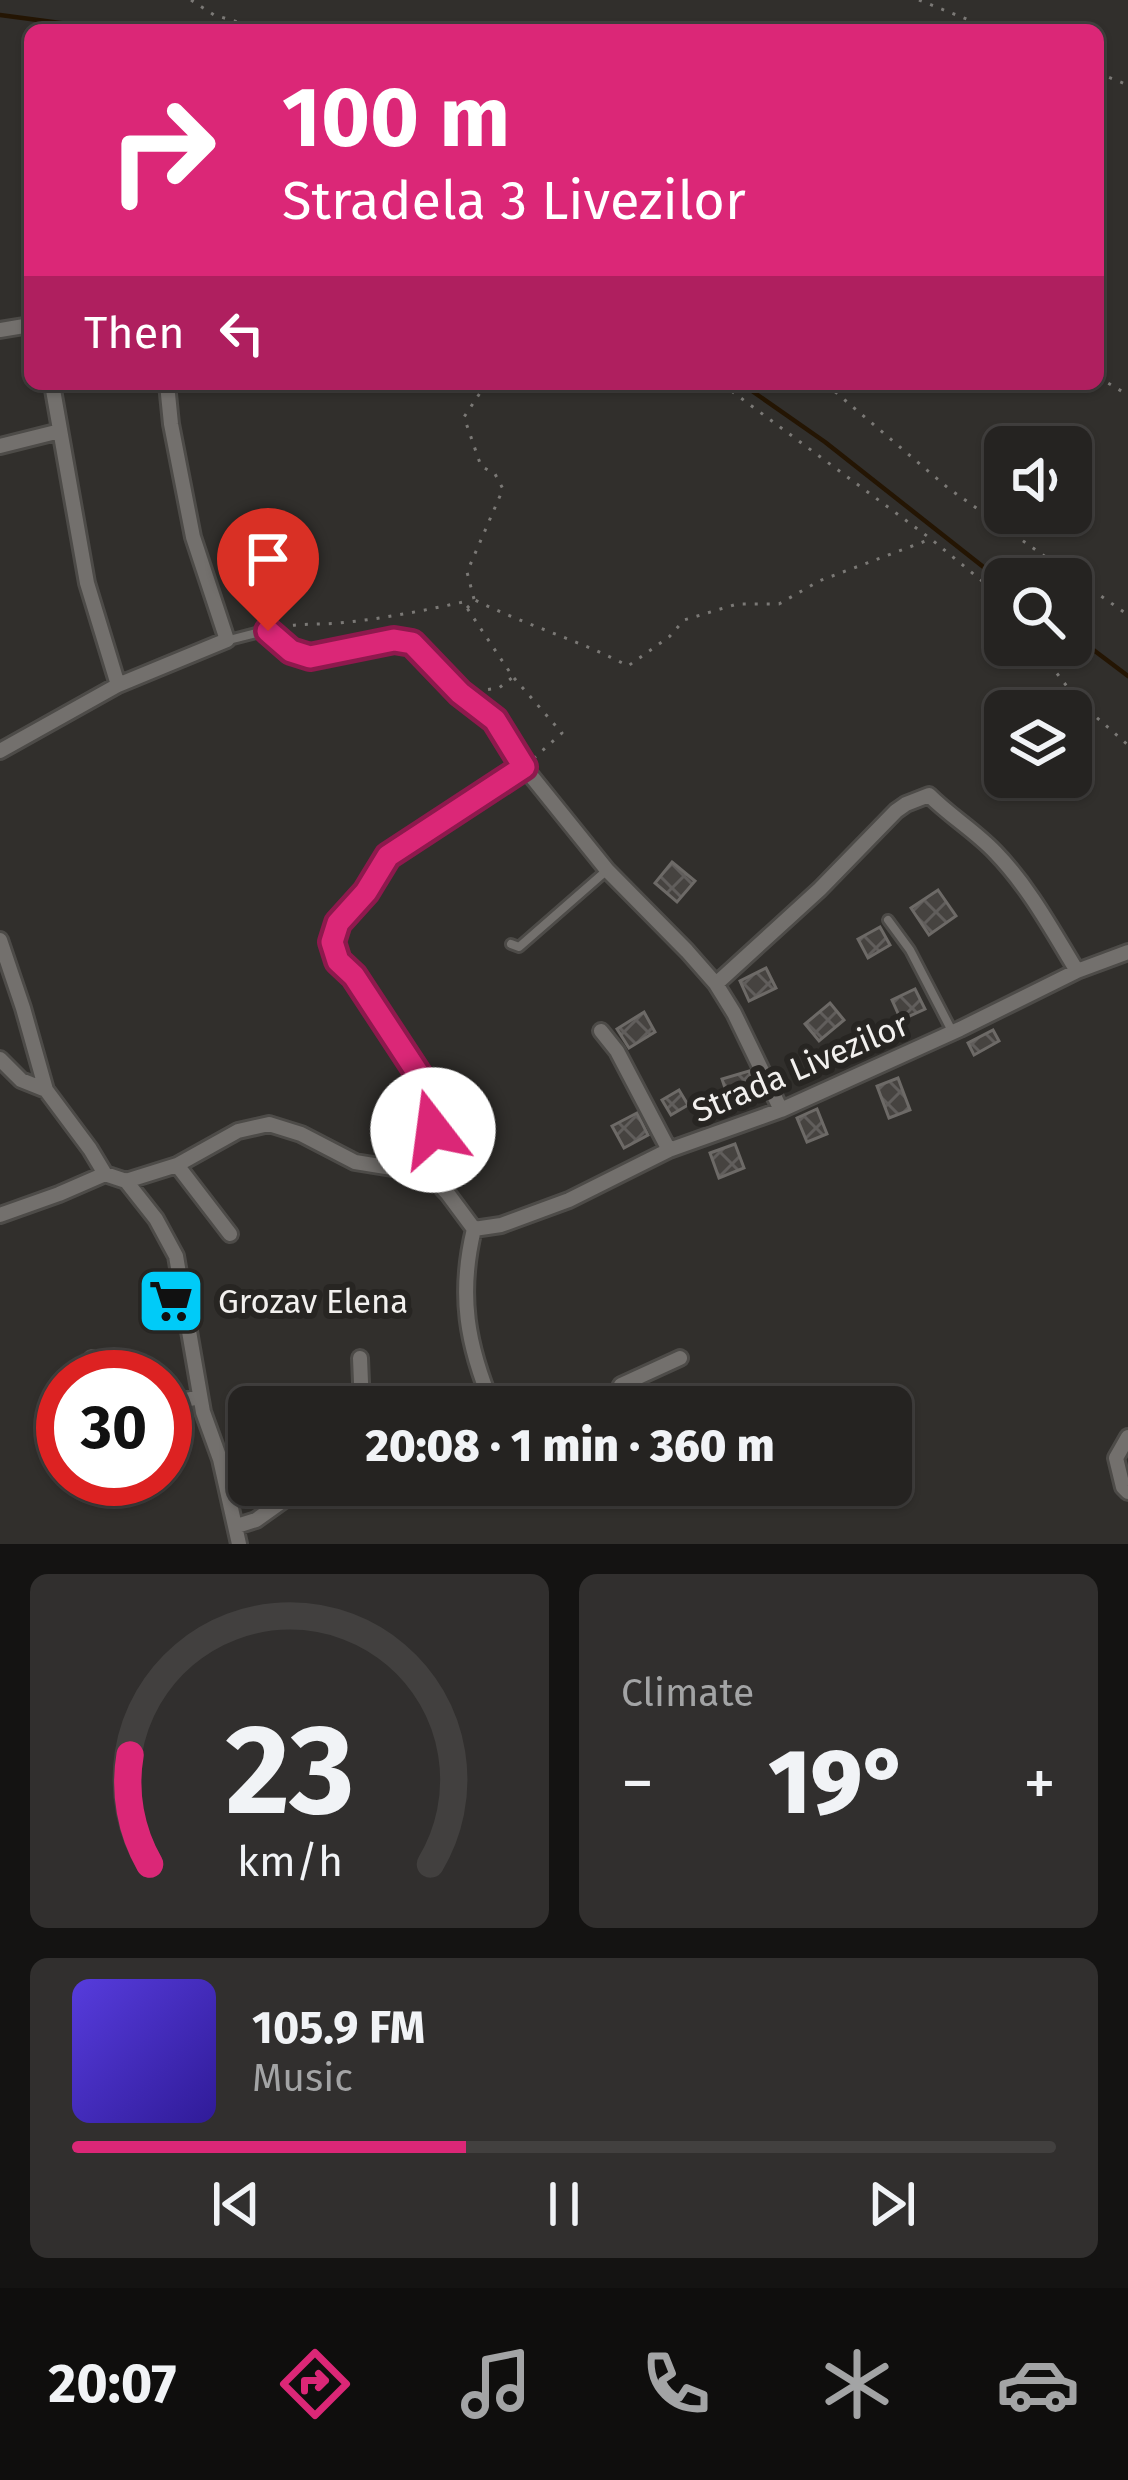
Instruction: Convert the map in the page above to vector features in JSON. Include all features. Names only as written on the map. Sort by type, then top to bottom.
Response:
[{"type":"street","points":[[53,390],[87,583],[118,685]]},
{"type":"street","points":[[0,751],[118,685],[227,640],[193,537],[168,390]]},
{"type":"street","points":[[0,446],[60,431]]},
{"type":"street","points":[[429,1174],[436,1152],[419,1075],[354,976],[338,961],[332,942],[338,923],[366,892],[388,856],[524,767],[607,870],[716,984],[782,1110]]},
{"type":"street","points":[[716,984],[896,812],[929,795],[1015,874],[1076,971]]},
{"type":"street","points":[[0,940],[46,1090],[105,1174],[126,1181],[156,1219],[176,1256],[200,1397],[239,1544]]},
{"type":"street","name":"Strada Livezilor","points":[[473,1229],[501,1225],[569,1200],[669,1150],[782,1110],[1076,971],[1128,952]]},
{"type":"street","name":"Strada Livezilor","points":[[601,1031],[617,1051],[669,1150]]},
{"type":"street","points":[[0,1059],[20,1080],[46,1090]]},
{"type":"street","points":[[126,1181],[177,1165],[238,1131],[269,1124],[302,1134],[355,1162],[429,1174],[473,1229],[464,1272],[467,1323],[484,1386]]},
{"type":"street","points":[[177,1165],[230,1234]]},
{"type":"street","points":[[0,1215],[105,1174]]},
{"type":"street","points":[[360,1358],[361,1386]]},
{"type":"street","points":[[621,1386],[680,1358]]},
{"type":"street","points":[[192,1399],[200,1397]]},
{"type":"street","points":[[1128,1437],[1116,1458],[1128,1492]]},
{"type":"street","points":[[236,1526],[256,1520],[276,1506]]},
{"type":"lane","points":[[227,640],[268,631],[291,651],[310,657],[394,640],[412,643],[460,693],[495,720],[524,767]]},
{"type":"lane","points":[[511,944],[520,947],[607,870]]},
{"type":"lane","name":"Strada Livezilor","points":[[888,920],[910,950],[952,1032]]},
{"type":"path","points":[[191,0],[214,15],[245,24]]},
{"type":"path","points":[[919,0],[979,24]]},
{"type":"path","points":[[483,390],[464,417],[481,466],[495,474],[503,489],[466,572],[475,600],[628,666],[669,637],[684,620],[737,604],[779,604],[818,580],[931,539]]},
{"type":"path","points":[[730,390],[984,583]]},
{"type":"path","points":[[833,390],[949,488],[1128,615]]},
{"type":"path","points":[[467,608],[475,600]]},
{"type":"path","points":[[1051,666],[1079,702],[1128,745]]},
{"type":"path","points":[[513,677],[562,733],[524,767]]},
{"type":"building","points":[[672,862],[695,881],[677,902],[655,883]]},
{"type":"building","points":[[938,890],[956,916],[929,935],[911,908]]},
{"type":"building","points":[[880,927],[890,945],[868,958],[858,939]]},
{"type":"building","points":[[766,968],[776,988],[749,1001],[740,981]]},
{"type":"building","points":[[915,989],[925,1009],[901,1020],[892,1000]]},
{"type":"building","points":[[830,1003],[844,1020],[819,1041],[805,1024]]},
{"type":"building","points":[[644,1012],[655,1032],[629,1048],[617,1029]]},
{"type":"building","points":[[993,1030],[999,1041],[974,1055],[968,1043]]},
{"type":"building","points":[[749,1071],[759,1091],[729,1100],[722,1079]]},
{"type":"building","points":[[898,1078],[910,1110],[889,1118],[877,1086]]},
{"type":"building","points":[[679,1090],[688,1105],[671,1115],[662,1100]]},
{"type":"building","points":[[817,1109],[827,1134],[807,1142],[797,1118]]},
{"type":"building","points":[[637,1113],[648,1135],[624,1148],[612,1126]]},
{"type":"building","points":[[735,1144],[744,1168],[719,1178],[710,1153]]},
{"type":"waterway","points":[[0,15],[68,24]]},
{"type":"waterway","points":[[751,390],[825,442],[984,567]]},
{"type":"waterway","points":[[1092,649],[1128,676]]},
{"type":"place","name":"Grozav Elena","points":[[171,1301]]},
{"type":"route","points":[[268,631],[291,651],[310,657],[394,640],[412,643],[460,693],[495,720],[524,767],[388,856],[366,892],[338,923],[332,942],[338,961],[354,976],[419,1075],[433,1130]]}]
